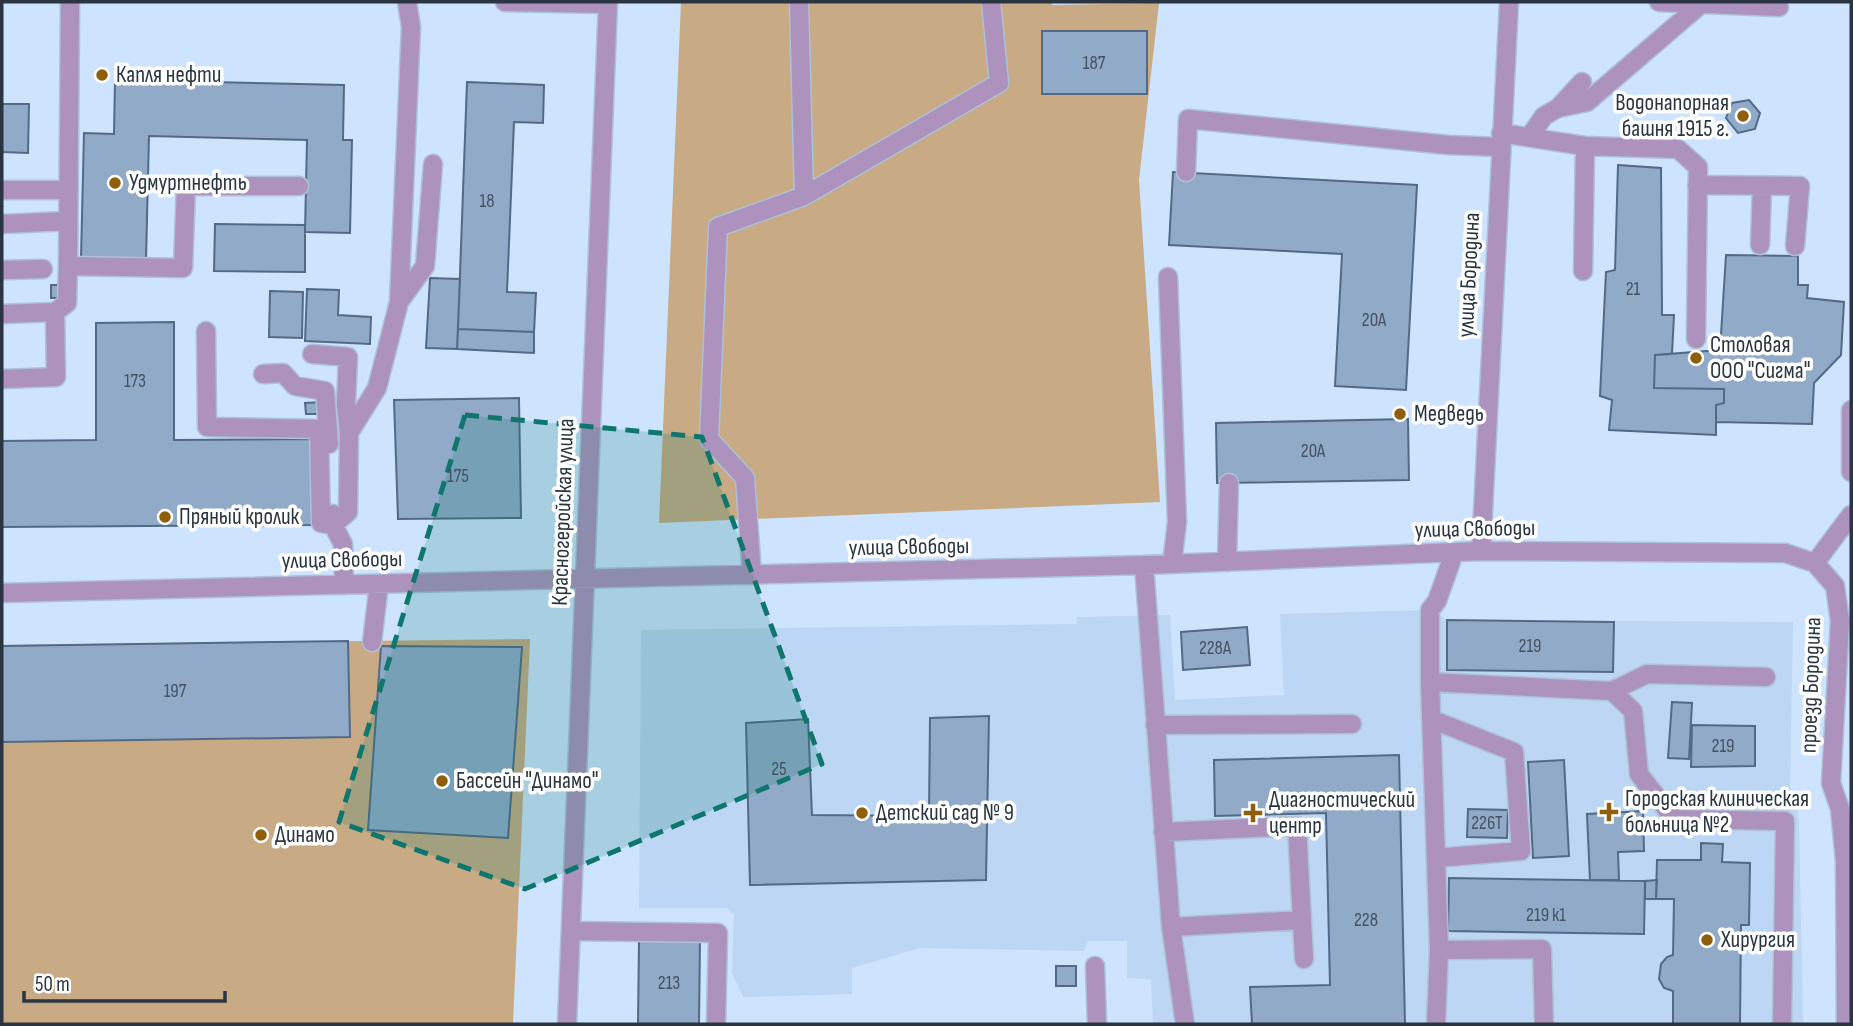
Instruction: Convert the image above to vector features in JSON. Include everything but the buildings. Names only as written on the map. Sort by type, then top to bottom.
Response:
[{"type":"street","points":[[2,314],[55,313],[67,303],[70,2]]},
{"type":"street","points":[[349,433],[377,388],[399,302],[411,27],[407,2]]},
{"type":"street","points":[[505,2],[608,3]]},
{"type":"street","points":[[799,2],[804,196]]},
{"type":"street","points":[[752,575],[746,478],[709,439],[718,227],[804,196],[999,83],[991,2]]},
{"type":"street","name":"улица Бородина","points":[[1481,551],[1509,2]]},
{"type":"street","points":[[1659,2],[1779,7]]},
{"type":"street","name":"Красногеройская улица","points":[[567,1024],[608,3]]},
{"type":"street","points":[[1558,108],[1587,102],[1701,4]]},
{"type":"street","points":[[1530,136],[1545,116],[1558,108],[1581,82]]},
{"type":"street","points":[[1186,173],[1188,119],[1449,145],[1530,136],[1550,142],[1585,146],[1678,149],[1698,167],[1696,338]]},
{"type":"street","points":[[1583,271],[1585,146]]},
{"type":"street","points":[[399,302],[425,266],[433,164]]},
{"type":"street","points":[[1698,185],[1800,186],[1795,246]]},
{"type":"street","points":[[68,266],[183,268],[186,186],[299,186]]},
{"type":"street","points":[[1760,245],[1762,186]]},
{"type":"street","points":[[2,190],[68,190]]},
{"type":"street","points":[[2,224],[68,221]]},
{"type":"street","points":[[2,270],[43,269]]},
{"type":"street","points":[[1168,277],[1177,522],[1172,564]]},
{"type":"street","points":[[2,379],[56,377],[55,313]]},
{"type":"street","points":[[206,331],[207,427],[319,429],[321,523],[333,526]]},
{"type":"street","points":[[312,354],[348,357],[348,512],[333,526]]},
{"type":"street","points":[[264,374],[283,373],[295,386],[325,391],[333,526],[343,544],[344,584]]},
{"type":"street","points":[[1851,410],[1851,472]]},
{"type":"street","points":[[1227,562],[1229,483]]},
{"type":"street","points":[[1815,563],[1851,515]]},
{"type":"street","name":"улица Свободы","points":[[2,593],[1144,565],[1481,551],[1785,553],[1815,563]]},
{"type":"street","points":[[1436,1024],[1439,950],[1430,610],[1437,601],[1454,554]]},
{"type":"street","name":"проезд Бородина","points":[[1815,563],[1835,586],[1840,621],[1831,783],[1845,809],[1846,1024]]},
{"type":"street","points":[[1144,565],[1171,927],[1185,1024]]},
{"type":"street","points":[[372,642],[379,584]]},
{"type":"street","points":[[1430,682],[1612,691],[1647,674],[1766,677]]},
{"type":"street","points":[[1612,691],[1633,711],[1639,775],[1674,819],[1785,821],[1782,1024]]},
{"type":"street","points":[[1431,719],[1514,752],[1521,851],[1436,858]]},
{"type":"street","points":[[1155,725],[1352,724]]},
{"type":"street","points":[[1163,832],[1297,826],[1304,960]]},
{"type":"street","points":[[1171,927],[1302,920]]},
{"type":"street","points":[[571,931],[718,933],[716,1024]]},
{"type":"street","points":[[1439,950],[1542,949],[1544,1024]]},
{"type":"street","points":[[1095,966],[1097,1024]]},
{"type":"highlighted area","points":[[465,415],[702,437],[822,764],[525,889],[339,822]]},
{"type":"shaded area","points":[[681,2],[1052,2],[1052,5],[1159,3],[1139,180],[1160,502],[659,523]]},
{"type":"shaded area","points":[[1430,610],[1448,620],[1793,622],[1790,788],[1797,803],[1799,821],[1803,1024],[1153,1024],[1151,979],[1127,978],[1127,941],[1088,941],[1084,951],[920,948],[852,968],[852,994],[743,997],[732,973],[734,914],[727,908],[639,908],[641,630],[1077,624],[1077,617],[1170,615],[1175,700],[1284,695],[1280,614]]},
{"type":"shaded area","name":"Динамо","points":[[530,639],[513,1024],[2,1024],[2,645]]},
{"type":"place","name":"Капля нефти","points":[[102,75]]},
{"type":"place","name":"Водонапорная башня 1915 г.","points":[[1743,116]]},
{"type":"place","name":"Удмуртнефть","points":[[115,183]]},
{"type":"place","name":"Столовая ООО \"Сигма\"","points":[[1696,358]]},
{"type":"place","name":"Медведь","points":[[1400,414]]},
{"type":"place","name":"Пряный кролик","points":[[165,517]]},
{"type":"place","name":"Бассейн \"Динамо\"","points":[[442,781]]},
{"type":"place","name":"Городская клиническая больница №2","points":[[1609,812]]},
{"type":"place","name":"Детский сад № 9","points":[[862,813]]},
{"type":"place","name":"Диагностический центр","points":[[1253,813]]},
{"type":"place","name":"Динамо","points":[[261,835]]},
{"type":"place","name":"Хирургия","points":[[1707,940]]}]
